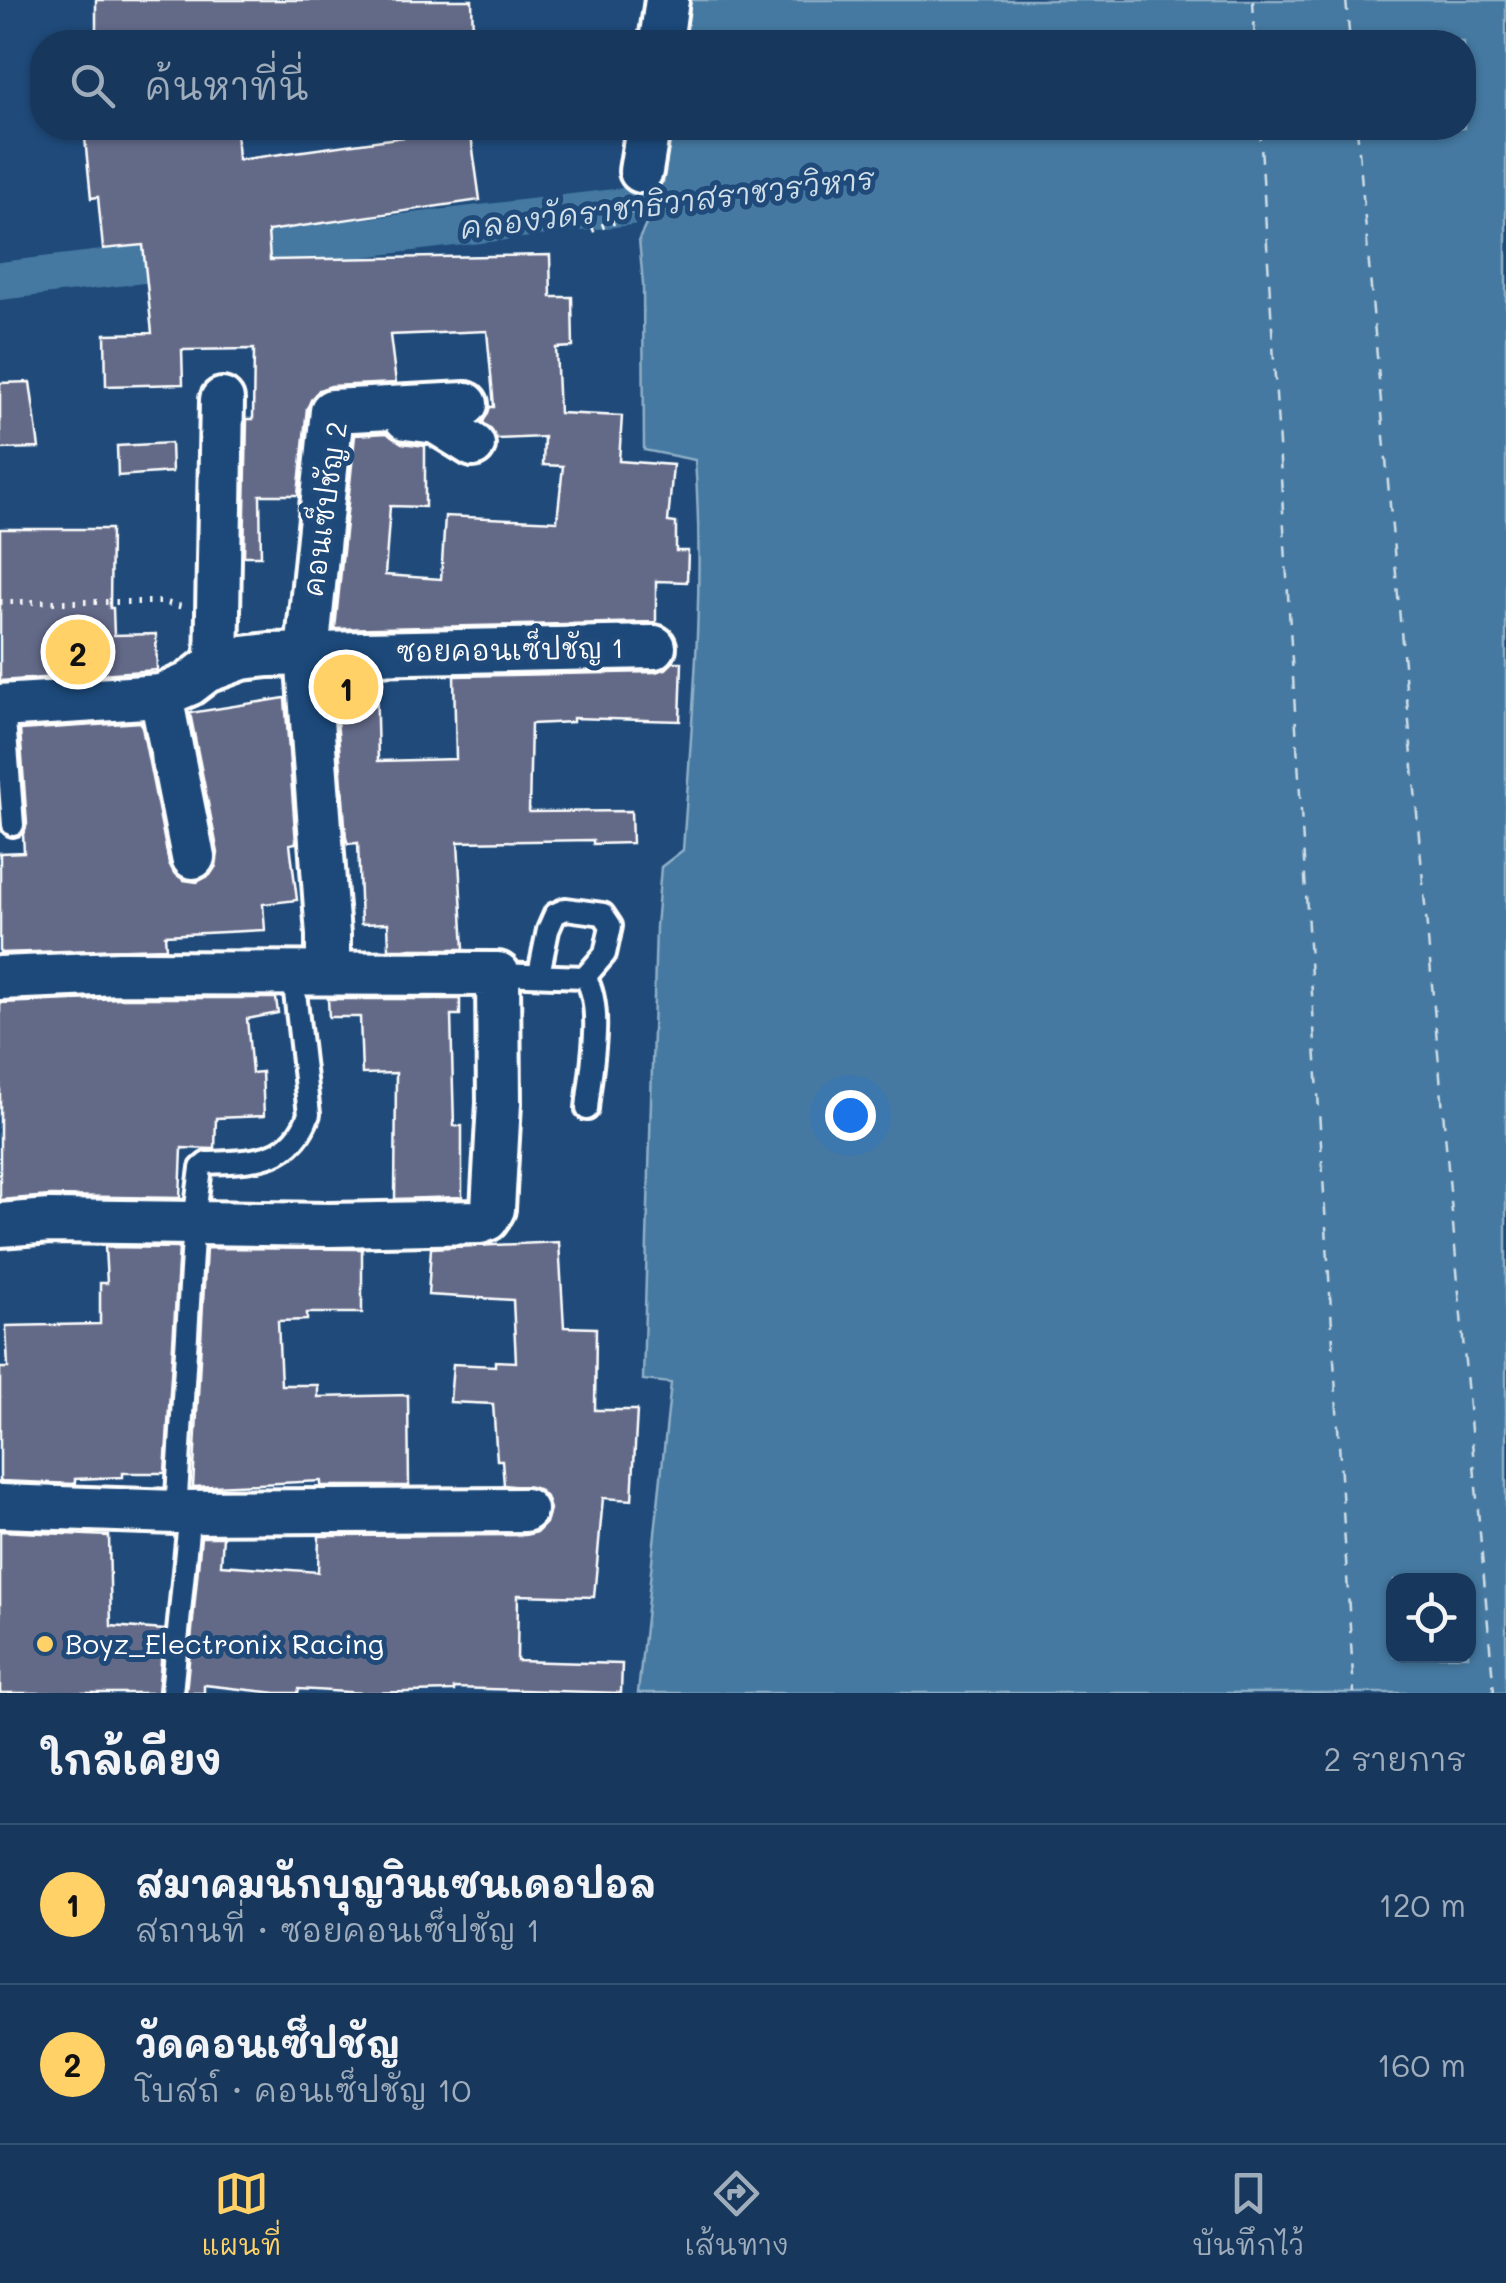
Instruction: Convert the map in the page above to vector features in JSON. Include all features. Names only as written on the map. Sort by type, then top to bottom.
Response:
[{"type":"street","points":[[663,30],[667,0]]},
{"type":"street","points":[[641,171],[646,140]]},
{"type":"street","points":[[217,668],[222,400]]},
{"type":"street","name":"คอนเซ็ปชัญ 2","points":[[307,654],[332,411],[384,406],[469,424]]},
{"type":"street","name":"ซอยคอนเซ็ปชัญ 1","points":[[161,696],[242,658],[654,647]]},
{"type":"street","points":[[307,654],[328,935],[310,974]]},
{"type":"street","points":[[2,706],[161,696],[193,857]]},
{"type":"street","points":[[0,978],[118,973],[518,974],[499,1103],[493,1209],[487,1219],[470,1224],[50,1221],[0,1226]]},
{"type":"street","points":[[0,1506],[183,1511],[525,1510]]},
{"type":"lane","points":[[2,706],[13,825]]},
{"type":"lane","points":[[518,974],[555,914],[566,908],[603,914],[611,926],[605,954],[586,977]]},
{"type":"lane","points":[[172,1693],[194,1222],[203,1164],[259,1161],[289,1144],[302,1131],[309,1114],[310,974]]},
{"type":"lane","points":[[518,974],[586,977]]},
{"type":"lane","points":[[586,977],[596,1010],[587,1109]]},
{"type":"path","points":[[0,602],[162,602],[182,606],[190,614]]},
{"type":"water","points":[[683,0],[1506,0],[1506,1693],[638,1693],[671,1383],[643,1380],[656,927],[661,867],[683,850],[699,558],[695,460],[644,450],[639,239],[662,192],[669,140],[1476,140],[1476,30],[680,30]]},
{"type":"building","points":[[96,0],[472,0],[473,30],[96,30]]},
{"type":"building","points":[[85,140],[237,140],[238,160],[383,140],[472,140],[480,200],[268,231],[270,260],[550,255],[551,297],[572,297],[573,347],[556,348],[559,413],[622,416],[619,461],[673,465],[668,522],[676,523],[676,551],[688,551],[687,582],[656,581],[656,622],[335,629],[355,435],[387,433],[402,443],[425,446],[425,507],[390,506],[385,575],[441,579],[445,516],[557,521],[563,466],[543,465],[544,437],[497,439],[483,422],[490,407],[494,407],[487,331],[390,335],[396,383],[319,390],[307,408],[298,495],[260,495],[261,556],[244,556],[247,419],[253,419],[254,349],[182,350],[183,384],[106,386],[105,334],[152,333],[143,245],[103,249],[98,197],[91,198]]},
{"type":"building","points":[[30,382],[39,448],[0,449],[0,383]]},
{"type":"building","points":[[171,443],[172,472],[118,476],[117,446]]},
{"type":"building","points":[[0,529],[111,529],[110,608],[114,635],[156,634],[157,670],[0,681]]},
{"type":"building","points":[[673,662],[682,662],[680,721],[573,718],[573,722],[531,724],[529,812],[631,811],[632,843],[458,842],[464,949],[389,949],[388,923],[361,924],[358,843],[348,844],[346,838],[334,679],[376,678],[378,761],[456,759],[454,676],[655,672]]},
{"type":"building","points":[[285,698],[296,843],[290,844],[297,900],[263,904],[265,930],[165,935],[166,948],[0,953],[0,853],[24,852],[27,824],[20,730],[141,722],[169,863],[184,880],[197,882],[210,875],[218,853],[190,713]]},
{"type":"building","points":[[276,998],[278,1013],[247,1019],[252,1073],[262,1072],[264,1116],[216,1118],[215,1149],[182,1148],[180,1198],[50,1196],[0,1200],[0,1003]]},
{"type":"building","points":[[328,999],[460,999],[460,1015],[451,1015],[454,1126],[462,1126],[462,1197],[395,1199],[396,1073],[362,1074],[360,1017],[329,1017]]},
{"type":"building","points":[[559,1242],[564,1327],[596,1328],[595,1410],[637,1410],[632,1500],[603,1498],[594,1597],[518,1595],[517,1661],[622,1664],[621,1693],[454,1688],[363,1693],[299,1689],[298,1693],[276,1693],[204,1685],[204,1693],[186,1693],[201,1537],[223,1537],[221,1565],[318,1572],[319,1536],[525,1535],[537,1532],[546,1523],[550,1509],[538,1489],[504,1485],[502,1460],[497,1460],[493,1404],[450,1402],[453,1364],[495,1366],[495,1361],[516,1362],[513,1300],[428,1295],[431,1248]]},
{"type":"building","points":[[105,1247],[179,1248],[165,1473],[123,1473],[123,1477],[75,1479],[75,1484],[0,1481],[0,1368],[8,1368],[6,1326],[100,1324],[100,1283],[107,1283]]},
{"type":"building","points":[[206,1248],[362,1249],[362,1313],[307,1313],[307,1320],[278,1321],[281,1385],[318,1385],[318,1397],[408,1395],[409,1486],[321,1486],[321,1481],[193,1487]]},
{"type":"building","points":[[0,1531],[109,1536],[111,1626],[164,1630],[158,1693],[0,1693]]},
{"type":"waterway","name":"คลองวัดราชาธิวาสราชวรวิหาร","points":[[0,281],[707,197]]},
{"type":"ferry route","points":[[1253,0],[1254,30]]},
{"type":"ferry route","points":[[1346,0],[1349,30]]},
{"type":"ferry route","points":[[1261,140],[1354,1693]]},
{"type":"ferry route","points":[[1358,140],[1494,1693]]},
{"type":"place","name":"วัดคอนเซ็ปชัญ","points":[[78,652]]},
{"type":"place","name":"สมาคมนักบุญวินเซนเดอปอล","points":[[346,687]]},
{"type":"place","name":"Boyz_Electronix Racing","points":[[45,1644]]}]
